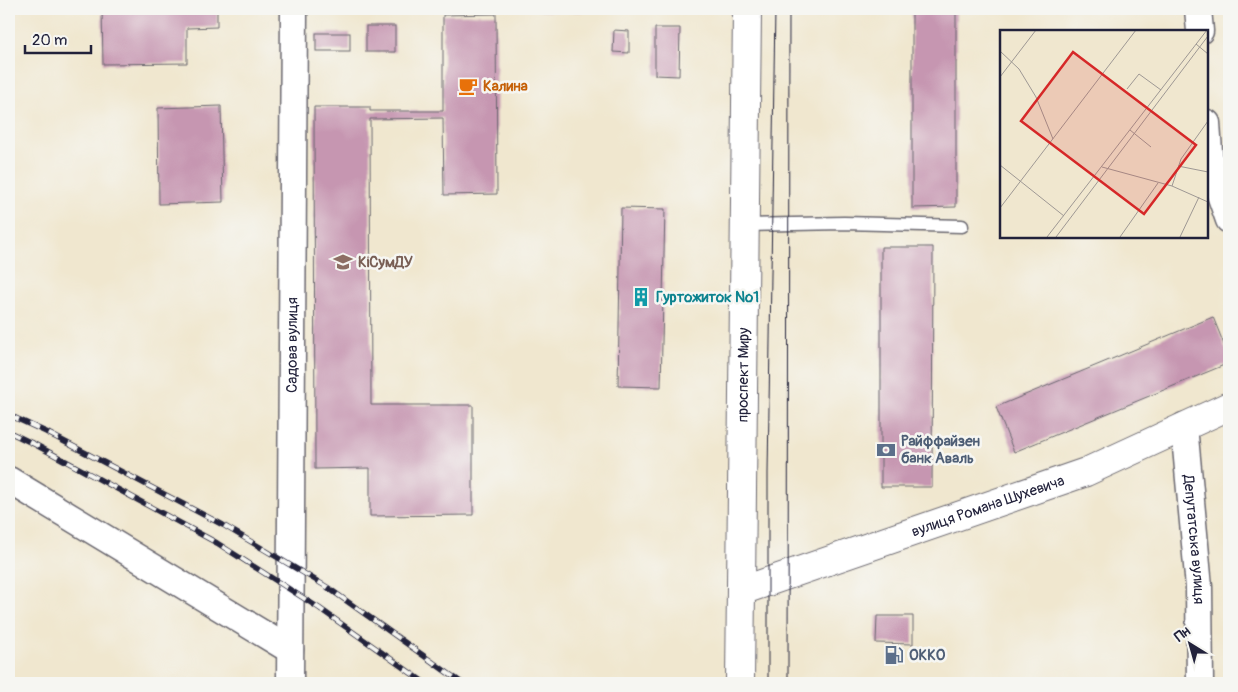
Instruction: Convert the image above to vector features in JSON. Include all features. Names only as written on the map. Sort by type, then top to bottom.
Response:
[{"type":"main road","name":"проспект Миру","points":[[740,683],[747,9]]},
{"type":"main road","name":"вулиця Романа Шухевича","points":[[741,590],[1086,472],[1229,406]]},
{"type":"street","name":"Садова вулиця","points":[[290,683],[294,9]]},
{"type":"street","points":[[1198,9],[1200,30]]},
{"type":"street","points":[[1208,137],[1210,166],[1229,219]]},
{"type":"street","name":"Депутатська вулиця","points":[[1184,426],[1199,587],[1200,683]]},
{"type":"street","points":[[9,480],[290,650]]},
{"type":"lane","points":[[745,225],[844,223],[962,226]]},
{"type":"building","points":[[102,9],[217,9],[217,27],[187,28],[187,63],[103,64]]},
{"type":"building","points":[[540,9],[588,9],[588,12],[540,11]]},
{"type":"building","points":[[912,9],[956,9],[956,207],[912,208]]},
{"type":"building","name":"КіСумДУ","points":[[496,14],[497,194],[444,195],[443,118],[370,119],[371,405],[473,405],[473,515],[370,516],[370,468],[315,469],[314,107],[370,107],[370,111],[443,111],[443,15]]},
{"type":"building","points":[[366,26],[395,26],[395,52],[366,52]]},
{"type":"building","points":[[655,28],[680,28],[679,76],[655,75]]},
{"type":"building","points":[[614,30],[629,31],[629,53],[613,52]]},
{"type":"building","points":[[316,33],[350,33],[350,51],[316,51]]},
{"type":"building","points":[[221,106],[223,202],[159,204],[158,108]]},
{"type":"building","name":"Гуртожиток №1","points":[[621,208],[665,209],[661,387],[618,386]]},
{"type":"building","points":[[881,247],[933,247],[932,487],[881,487]]},
{"type":"building","points":[[1213,317],[1229,357],[1229,363],[1014,452],[996,407]]},
{"type":"building","points":[[877,616],[913,616],[913,644],[876,643]]},
{"type":"tram line","points":[[768,683],[768,473],[775,9]]},
{"type":"tram line","points":[[788,683],[789,9]]},
{"type":"railway","points":[[9,415],[46,432],[223,525],[327,587],[462,683]]},
{"type":"railway","points":[[9,432],[217,543],[319,608],[425,683]]},
{"type":"place","name":"Калина","points":[[468,86]]},
{"type":"place","name":"КіСумДУ","points":[[343,262]]},
{"type":"place","name":"Гуртожиток №1","points":[[641,297]]},
{"type":"place","name":"Райффайзен банк Аваль","points":[[886,450]]},
{"type":"place","name":"ОККО","points":[[894,655]]}]
